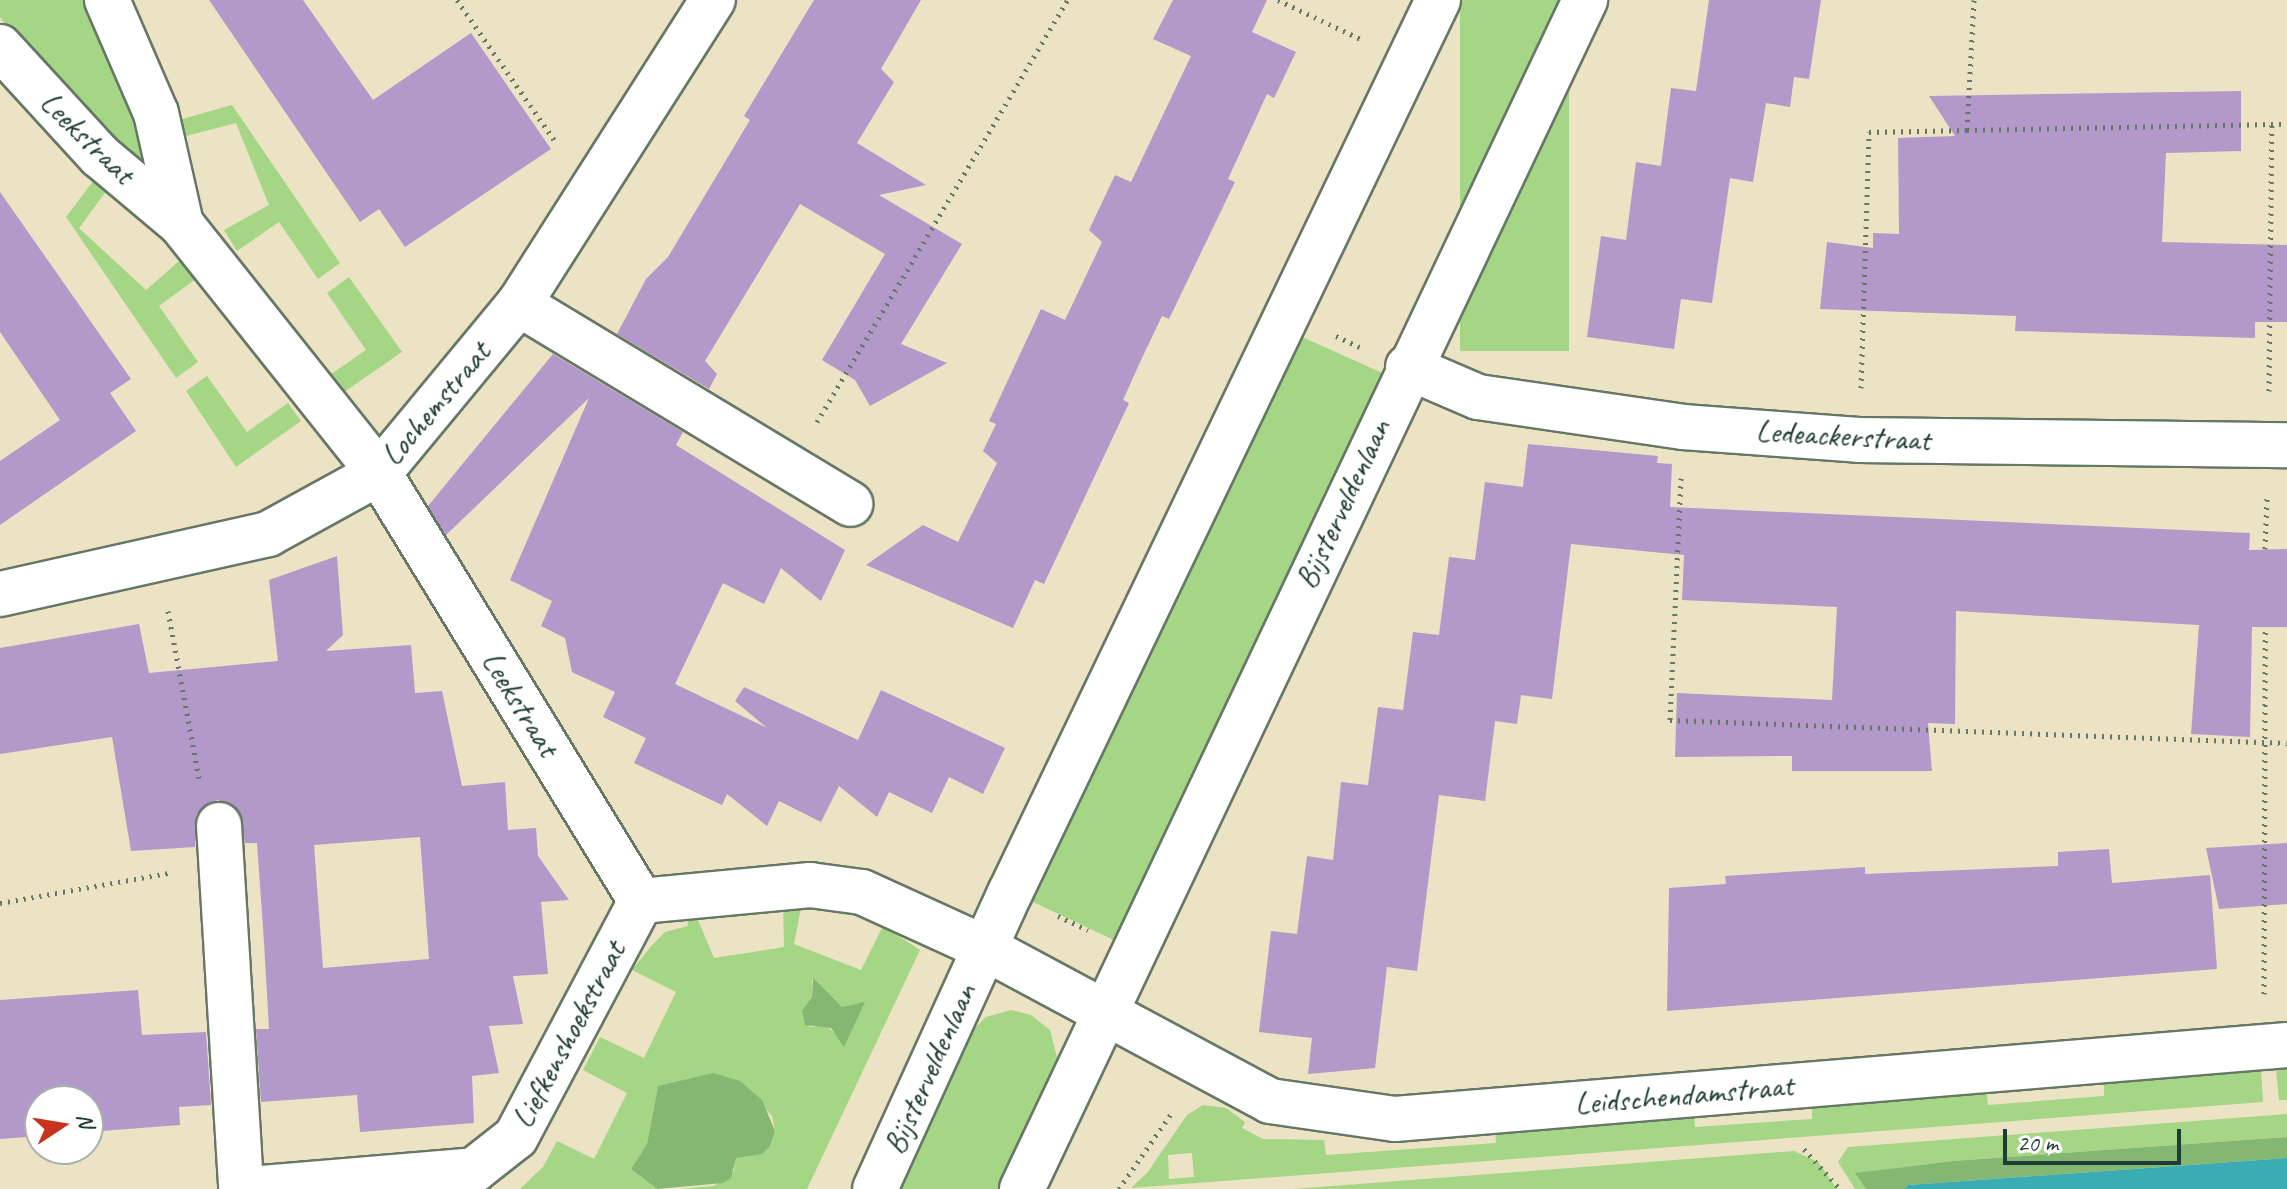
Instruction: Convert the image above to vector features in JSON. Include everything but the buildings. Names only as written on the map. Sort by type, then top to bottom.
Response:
[{"type":"street","name":"Leekstraat","points":[[107,0],[156,113],[181,224]]},
{"type":"street","name":"Lochemstraat","points":[[0,594],[268,534],[379,473],[519,304],[592,195],[713,0]]},
{"type":"street","name":"Bijsterveldenlaan","points":[[875,1189],[985,948],[1438,0]]},
{"type":"street","name":"Bijsterveldenlaan","points":[[1022,1189],[1408,367],[1585,0]]},
{"type":"street","name":"Leekstraat","points":[[0,47],[100,156],[181,224],[379,473],[641,901]]},
{"type":"street","points":[[519,304],[850,504]]},
{"type":"street","name":"Ledeackerstraat","points":[[1408,367],[1478,397],[1683,427],[1859,440],[2277,445]]},
{"type":"street","points":[[220,845],[241,1189]]},
{"type":"street","points":[[641,901],[810,885],[862,892],[985,948]]},
{"type":"street","name":"Liefkenshoekstraat","points":[[250,1189],[474,1170],[516,1137],[641,901]]},
{"type":"street","name":"Bijsterveldenlaan","points":[[985,948],[1105,1011]]},
{"type":"street","name":"Leidschendamstraat","points":[[1105,1011],[1270,1101],[1395,1119],[2276,1046]]},
{"type":"path","points":[[457,0],[592,195]]},
{"type":"path","points":[[790,467],[1068,0]]},
{"type":"path","points":[[1278,0],[1408,62]]},
{"type":"path","points":[[1967,130],[1974,0]]},
{"type":"path","points":[[2265,549],[2277,445],[2272,124]]},
{"type":"path","points":[[1859,440],[1869,132],[2287,124]]},
{"type":"path","points":[[1287,315],[1408,367]]},
{"type":"path","points":[[1683,427],[1670,720],[2263,745],[2287,743]]},
{"type":"path","points":[[0,903],[220,845],[207,827],[159,559]]},
{"type":"path","points":[[2265,627],[2263,745],[2276,1046]]},
{"type":"path","points":[[1119,1189],[1202,1063]]},
{"type":"path","points":[[1804,1149],[1840,1189]]},
{"type":"green space","points":[[0,0],[86,0],[118,66],[148,157],[138,160],[101,129],[21,46],[0,17]]},
{"type":"green space","points":[[1460,0],[1569,0],[1569,351],[1460,351]]},
{"type":"green space","points":[[232,105],[340,263],[318,279],[279,222],[237,251],[224,230],[269,205],[236,123],[186,136],[179,120]]},
{"type":"green space","points":[[97,176],[110,186],[79,228],[146,290],[185,256],[200,276],[159,306],[198,362],[176,378],[66,217]]},
{"type":"green space","points":[[349,277],[402,352],[337,397],[324,379],[366,350],[327,293]]},
{"type":"green space","points":[[1300,336],[1389,376],[1118,942],[1033,902],[1035,895]]},
{"type":"green space","points":[[207,376],[247,432],[288,403],[301,421],[236,467],[186,391]]},
{"type":"green space","points":[[803,897],[794,944],[861,970],[883,926],[920,950],[807,1189],[678,1189],[714,1186],[734,1171],[735,1158],[770,1146],[775,1131],[772,1116],[740,1081],[658,1086],[647,1144],[631,1169],[657,1189],[520,1189],[543,1167],[557,1141],[594,1159],[627,1093],[583,1070],[600,1037],[644,1058],[676,992],[632,970],[652,945],[665,932],[688,926],[687,918],[695,913],[714,958],[784,947],[783,898]],"holes":[[[812,979],[842,1007],[863,1003],[838,1036],[825,1025],[810,1027],[802,1012],[812,997]]]},
{"type":"green space","points":[[813,978],[842,1007],[865,1002],[844,1047],[831,1028],[805,1025],[802,1011],[812,997]]},
{"type":"green space","points":[[1011,1010],[1031,1015],[1050,1030],[1059,1065],[1002,1189],[894,1189],[968,1035],[986,1017]]},
{"type":"green space","points":[[2287,1067],[2287,1100],[2279,1100],[2276,1068]]},
{"type":"green space","points":[[2261,1069],[2263,1102],[1131,1188],[1147,1173],[1187,1115],[1203,1105],[1226,1108],[1245,1122],[1242,1128],[1263,1139],[1324,1140],[1326,1155],[1496,1143],[1495,1127],[1694,1112],[1695,1127],[1812,1119],[1812,1103],[1986,1090],[1988,1105],[2104,1096],[2104,1081]],"holes":[[[1192,1153],[1194,1177],[1169,1179],[1168,1155]]]},
{"type":"green space","points":[[713,1073],[740,1081],[762,1100],[775,1131],[770,1146],[762,1154],[736,1158],[731,1178],[723,1183],[657,1189],[631,1169],[647,1144],[658,1086]]},
{"type":"green space","points":[[2287,1114],[2287,1137],[1953,1161],[1856,1173],[1866,1189],[1855,1189],[1838,1162],[1848,1147]]},
{"type":"green space","points":[[2287,1137],[2287,1158],[1908,1185],[1905,1189],[1866,1189],[1855,1173],[1953,1161]]},
{"type":"green space","points":[[1794,1151],[1818,1162],[1837,1189],[1293,1189]]},
{"type":"water","points":[[2287,1158],[2287,1189],[1905,1189],[1908,1185]]}]
